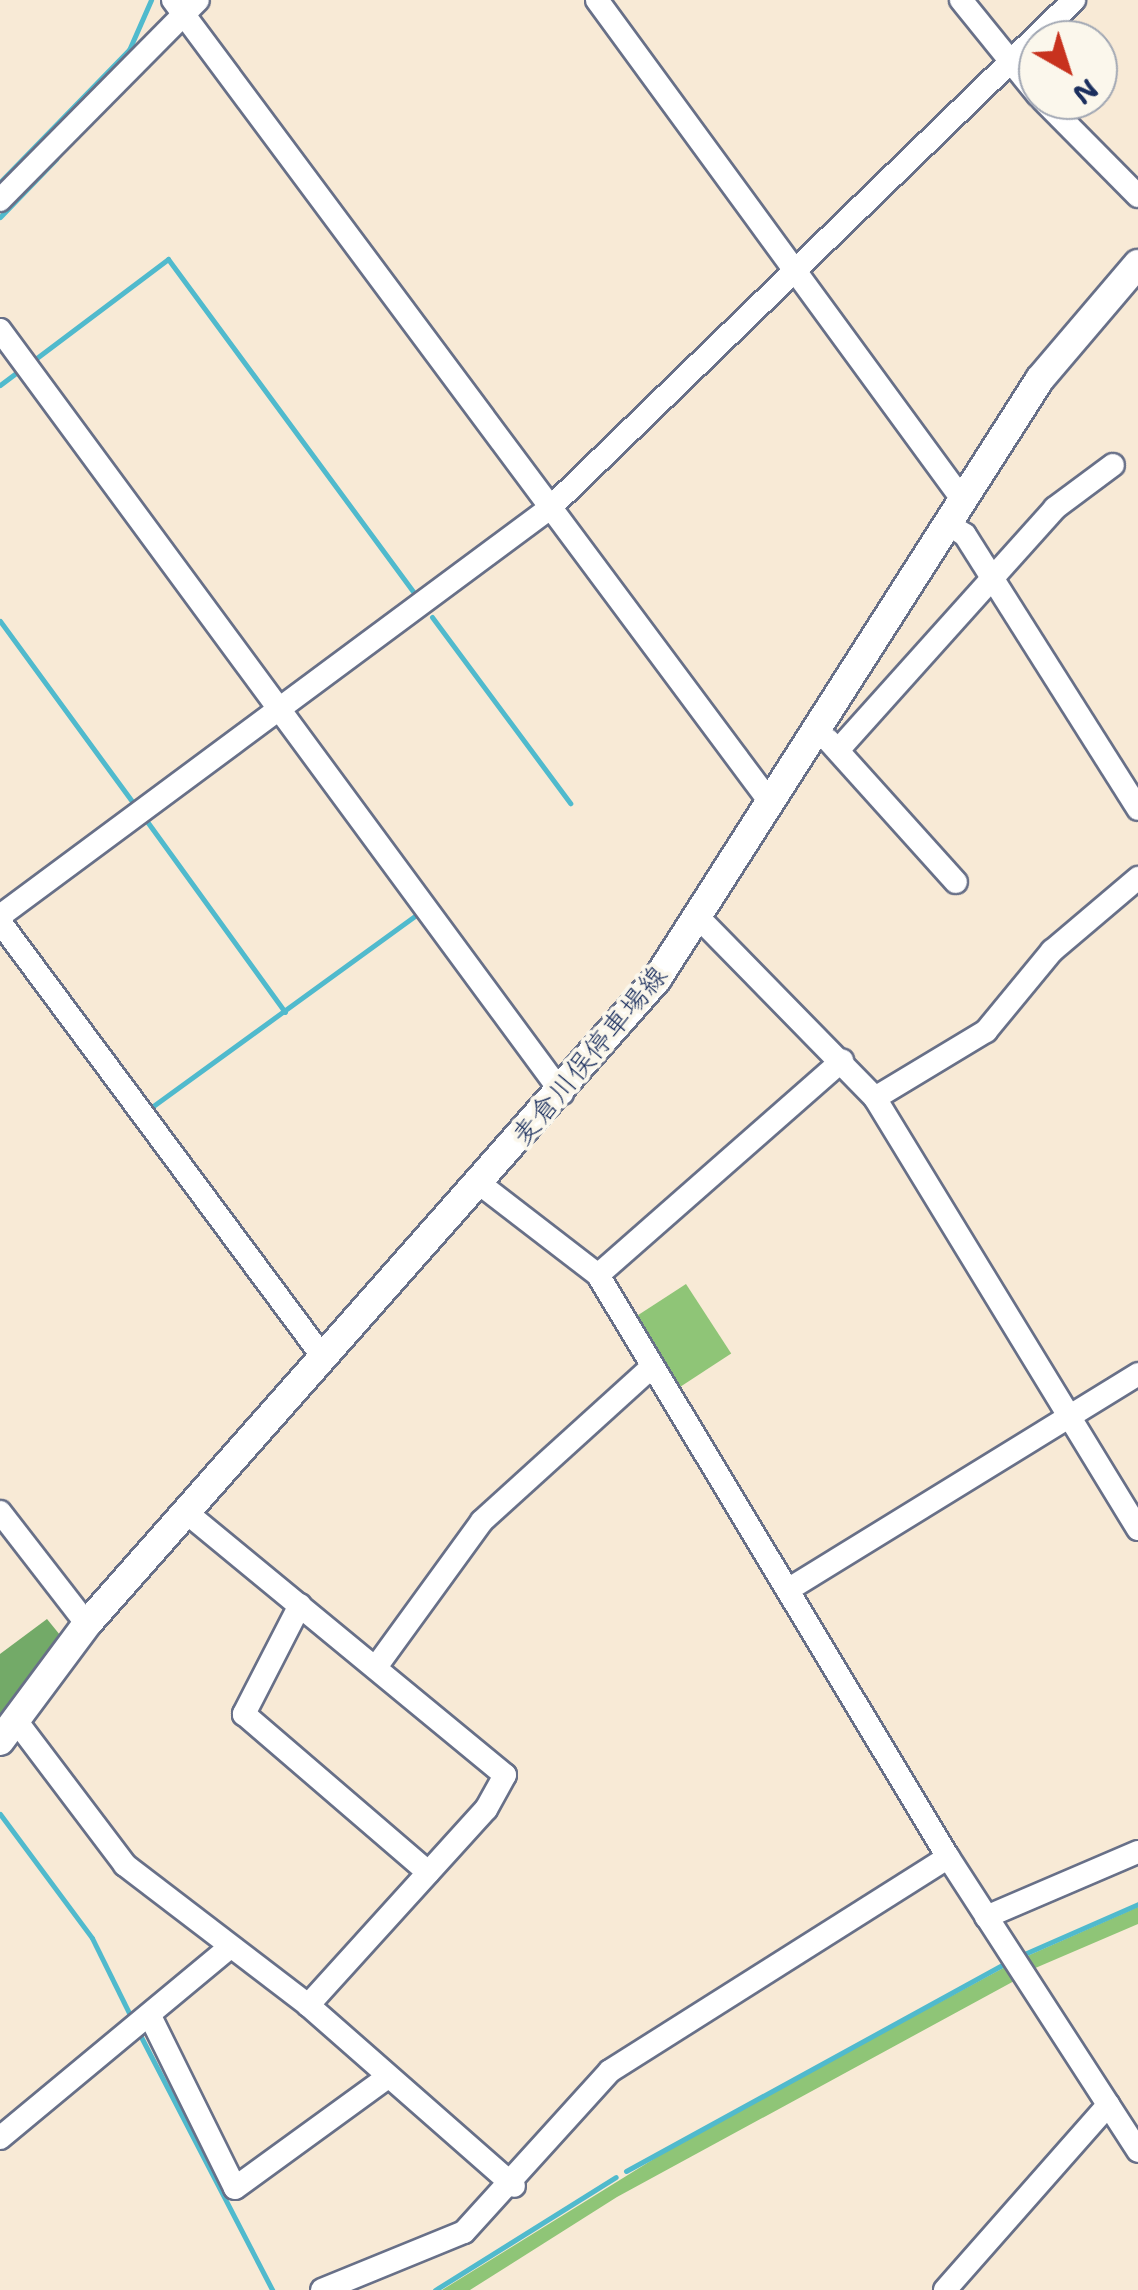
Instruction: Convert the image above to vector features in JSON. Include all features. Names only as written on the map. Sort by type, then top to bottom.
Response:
[{"type":"main road","name":"麦倉川俣停車場線","points":[[7,1729],[87,1624],[562,1093],[698,916],[946,523],[1076,331],[1138,265]]},
{"type":"street","points":[[0,200],[176,7],[198,0]]},
{"type":"street","points":[[598,0],[962,499]]},
{"type":"street","points":[[961,0],[1018,74]]},
{"type":"street","points":[[323,1357],[0,919],[550,508],[798,272],[1074,0]]},
{"type":"street","points":[[176,7],[770,802]]},
{"type":"street","points":[[1064,120],[1138,196]]},
{"type":"street","points":[[0,330],[562,1093]]},
{"type":"street","points":[[840,748],[1055,508],[1113,465]]},
{"type":"street","points":[[946,523],[965,535],[1138,809]]},
{"type":"street","points":[[814,731],[840,748],[956,882]]},
{"type":"street","points":[[875,1098],[986,1031],[1052,951],[1138,878]]},
{"type":"street","points":[[698,916],[875,1098],[1138,1529]]},
{"type":"street","points":[[598,1276],[842,1061]]},
{"type":"street","points":[[480,1184],[598,1276],[948,1857],[1138,2152]]},
{"type":"street","points":[[376,1668],[482,1521],[651,1368]]},
{"type":"street","points":[[789,1589],[1138,1374]]},
{"type":"street","points":[[0,1512],[87,1624]]},
{"type":"street","points":[[188,1512],[505,1775],[428,1872],[308,2006]]},
{"type":"street","points":[[300,1605],[244,1714],[428,1872]]},
{"type":"street","points":[[7,1729],[125,1865],[308,2006],[514,2186]]},
{"type":"street","points":[[986,1916],[1138,1852]]},
{"type":"street","points":[[322,2290],[445,2245],[514,2186],[610,2071],[948,1857]]},
{"type":"street","points":[[0,2138],[152,2020],[229,1948]]},
{"type":"street","points":[[152,2020],[235,2188],[388,2077]]},
{"type":"street","points":[[946,2290],[1108,2105]]},
{"type":"green space","points":[[686,1284],[731,1354],[679,1387],[634,1318]]},
{"type":"green space","points":[[47,1619],[60,1635],[0,1714],[0,1654]]},
{"type":"green space","points":[[1138,1907],[1138,1924],[1033,1969],[1025,1957]]},
{"type":"green space","points":[[1007,1966],[1016,1980],[617,2197],[470,2290],[442,2290],[686,2139]]},
{"type":"waterway","points":[[0,182],[129,50],[151,0]]},
{"type":"waterway","points":[[0,217],[56,159]]},
{"type":"waterway","points":[[34,360],[168,259],[413,591]]},
{"type":"waterway","points":[[0,385],[20,370]]},
{"type":"waterway","points":[[432,617],[570,803]]},
{"type":"waterway","points":[[0,621],[136,807]]},
{"type":"waterway","points":[[146,820],[285,1012]]},
{"type":"waterway","points":[[149,1109],[419,913]]},
{"type":"waterway","points":[[0,1814],[92,1938],[133,2021]]},
{"type":"waterway","points":[[1022,1955],[1138,1904]]},
{"type":"waterway","points":[[626,2171],[1006,1963]]},
{"type":"waterway","points":[[138,2031],[272,2290]]},
{"type":"waterway","points":[[435,2290],[616,2177]]}]
